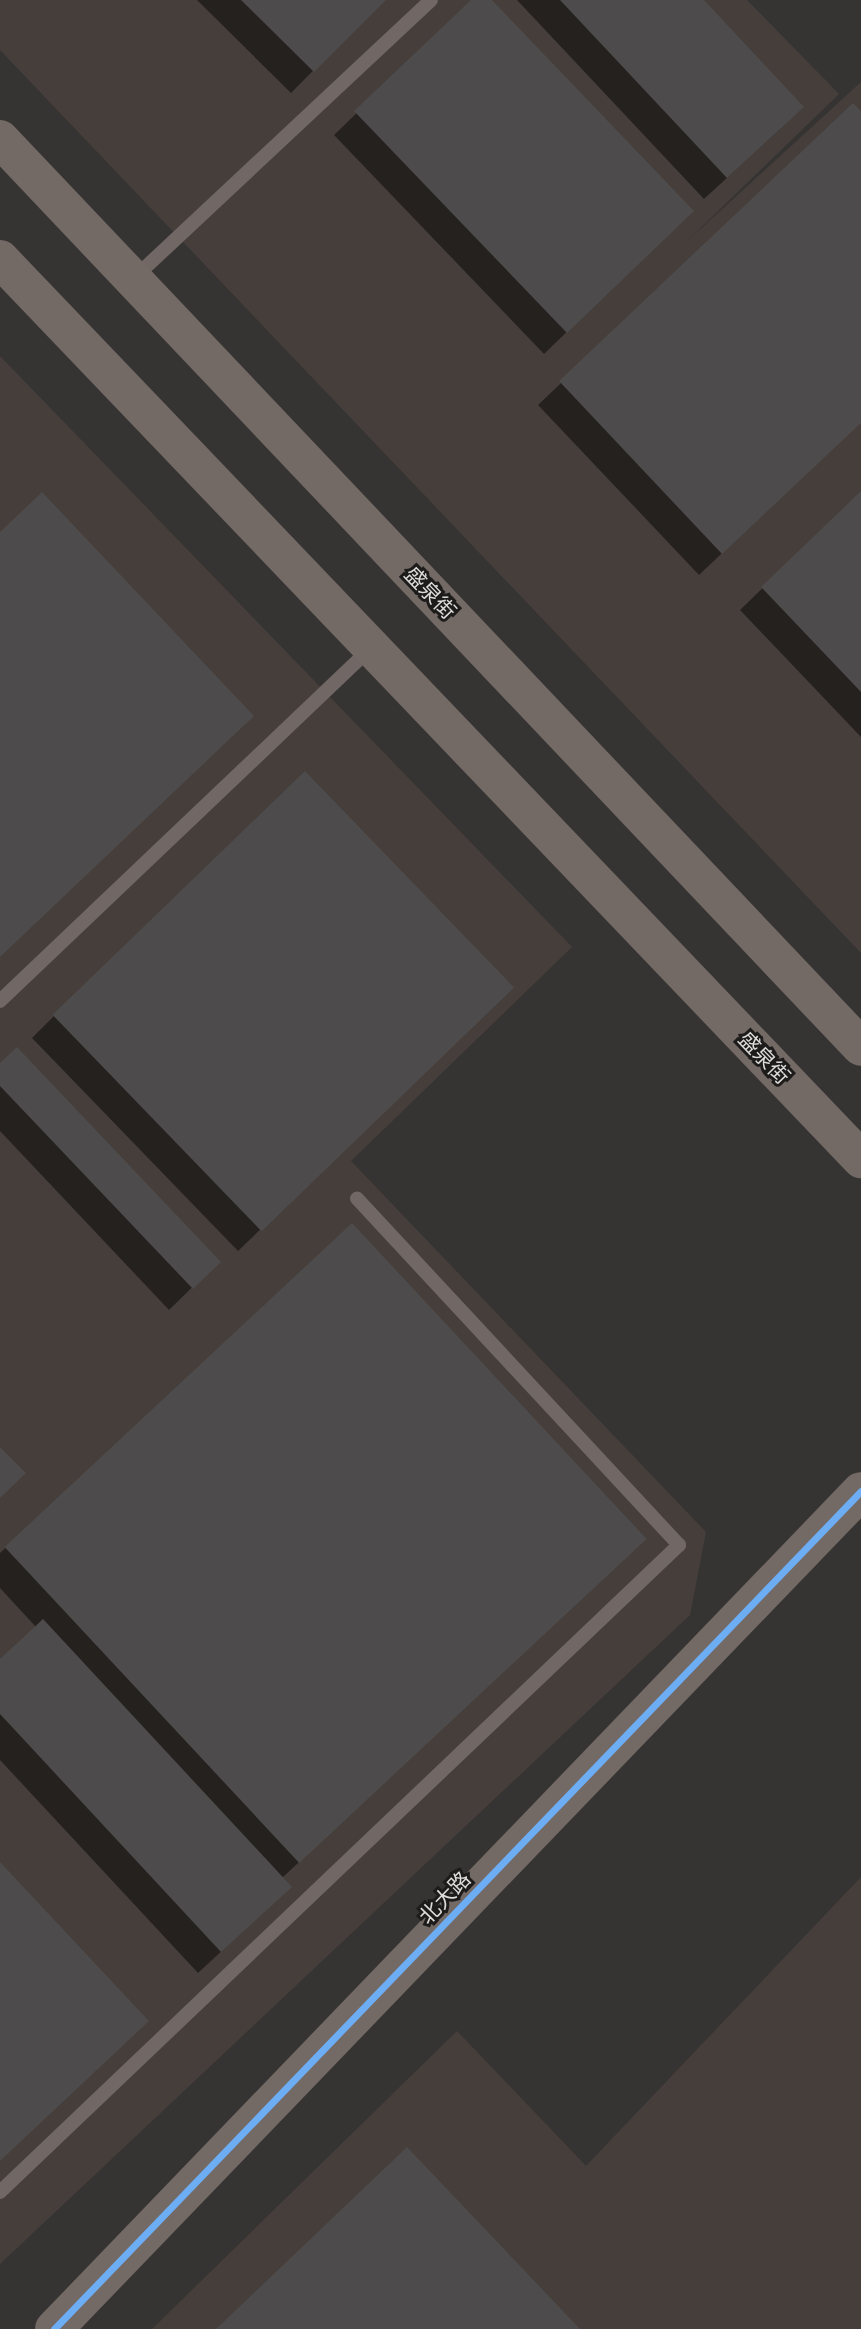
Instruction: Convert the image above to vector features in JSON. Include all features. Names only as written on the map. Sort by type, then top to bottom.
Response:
[{"type":"main road","name":"盛泉街","points":[[0,139],[861,1047]]},
{"type":"main road","name":"盛泉街","points":[[0,259],[861,1159]]},
{"type":"main road","name":"北大路","points":[[54,2329],[861,1491]]},
{"type":"lane","points":[[132,279],[431,0]]},
{"type":"lane","points":[[0,1001],[372,647]]},
{"type":"lane","points":[[0,2192],[679,1545],[358,1198]]},
{"type":"shaded area","points":[[0,0],[747,0],[839,94],[682,246],[861,82],[861,953],[0,50]]},
{"type":"shaded area","points":[[0,356],[572,947],[351,1161],[706,1532],[690,1615],[0,2264]]},
{"type":"shaded area","points":[[861,1877],[861,2329],[152,2329],[457,2031],[586,2166]]},
{"type":"building","points":[[241,0],[386,0],[314,72]]},
{"type":"building","points":[[471,0],[492,0],[694,211],[567,333],[354,111]]},
{"type":"building","points":[[560,0],[704,0],[804,107],[727,178]]},
{"type":"building","points":[[853,103],[861,111],[861,423],[722,554],[559,381]]},
{"type":"building","points":[[861,491],[861,692],[761,587]]},
{"type":"building","points":[[42,492],[254,716],[0,957],[0,532]]},
{"type":"building","points":[[305,771],[514,988],[262,1231],[53,1015]]},
{"type":"building","points":[[17,1047],[221,1262],[193,1289],[0,1086],[0,1063]]},
{"type":"building","points":[[352,1223],[647,1539],[299,1863],[5,1547]]},
{"type":"building","points":[[0,1447],[26,1473],[0,1498]]},
{"type":"building","points":[[43,1619],[292,1887],[221,1952],[0,1714],[0,1659]]},
{"type":"building","points":[[0,1862],[149,2021],[0,2161]]},
{"type":"building","points":[[407,2147],[580,2329],[216,2329]]},
{"type":"cycle path","points":[[54,2329],[861,1491]]}]
